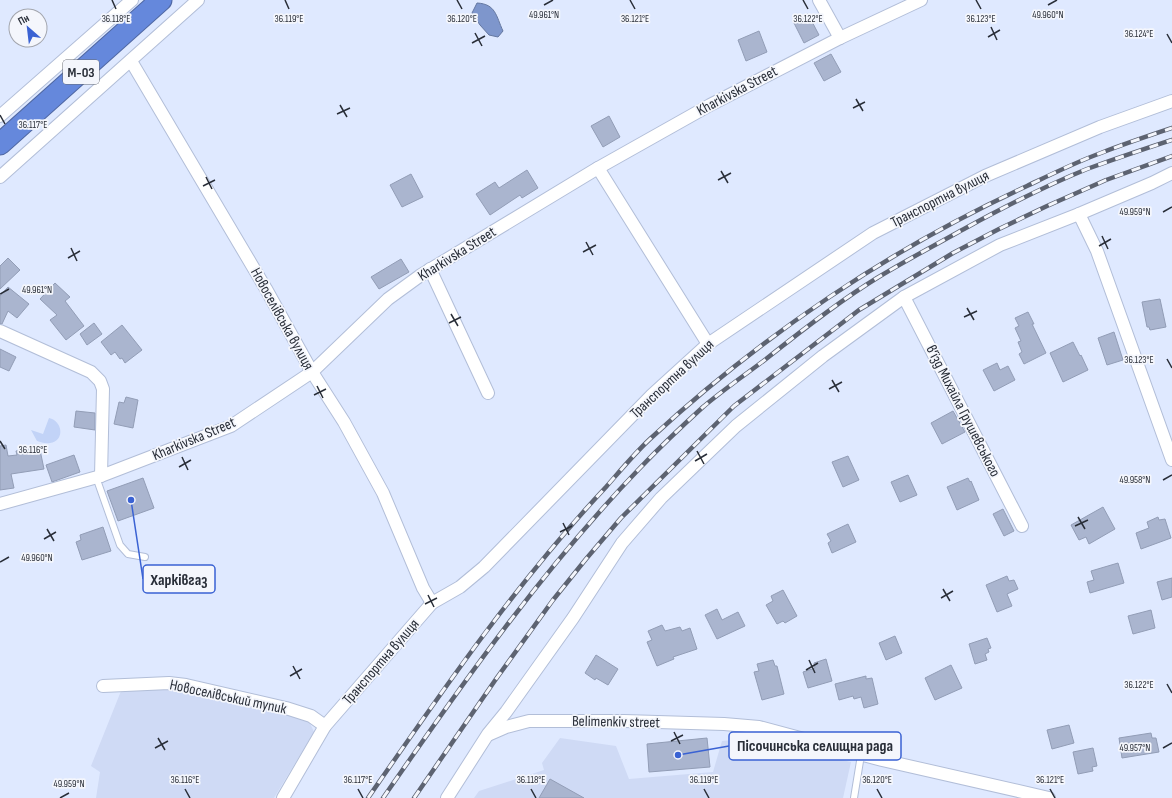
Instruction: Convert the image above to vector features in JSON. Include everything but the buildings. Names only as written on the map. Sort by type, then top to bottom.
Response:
[{"type":"highway","name":"М-03","points":[[0,144],[161,0]]},
{"type":"street","points":[[0,116],[132,0]]},
{"type":"street","points":[[0,177],[198,0]]},
{"type":"street","points":[[819,0],[840,38]]},
{"type":"street","name":"Kharkivska Street","points":[[0,504],[98,476],[231,426],[312,372],[388,299],[430,270],[598,168],[710,104],[840,38],[921,0]]},
{"type":"street","name":"Новоселівська вулиця","points":[[131,60],[266,289],[312,372],[344,422],[383,493],[423,588],[432,603]]},
{"type":"street","name":"Транспортна вулиця","points":[[283,798],[325,726],[432,603],[460,587],[484,567],[652,395],[708,344],[873,233],[985,176],[1100,127],[1172,101]]},
{"type":"street","points":[[598,168],[708,344]]},
{"type":"street","points":[[447,798],[488,734],[506,712],[573,618],[622,543],[661,498],[736,426],[823,356],[904,297],[1000,245],[1079,214],[1172,173]]},
{"type":"street","points":[[1079,214],[1097,251],[1172,460]]},
{"type":"street","points":[[430,270],[488,393]]},
{"type":"street","name":"в’їзд Михайла Грушевського","points":[[904,297],[1022,526]]},
{"type":"street","points":[[0,331],[91,372],[100,381],[103,389],[98,476]]},
{"type":"street","name":"Новоселівський тупик","points":[[103,686],[169,683],[186,685],[286,708],[311,716],[325,726]]},
{"type":"street","name":"Belimenkiv street","points":[[488,734],[506,727],[529,721],[624,721],[724,724],[759,727],[861,755],[1050,798]]},
{"type":"lane","points":[[98,476],[120,545],[128,554],[145,557]]},
{"type":"lane","points":[[854,798],[861,755]]},
{"type":"shaded area","points":[[477,3],[492,8],[497,16],[503,31],[498,37],[489,35],[472,13]]},
{"type":"shaded area","points":[[49,418],[54,420],[59,427],[60,435],[58,439],[48,443],[37,441],[31,430],[43,434]]},
{"type":"shaded area","points":[[145,686],[236,701],[309,721],[314,732],[274,798],[96,798],[100,772],[91,766],[121,691],[143,691]]},
{"type":"shaded area","points":[[560,738],[616,746],[629,779],[713,772],[722,741],[746,739],[851,762],[843,798],[474,798],[479,791],[544,770],[542,763]]},
{"type":"railway","points":[[368,798],[481,638],[573,523],[638,451],[692,401],[782,330],[877,267],[926,238],[976,211],[1073,164],[1118,146],[1172,128]]},
{"type":"railway","points":[[383,798],[473,670],[536,587],[603,507],[639,469],[703,407],[806,327],[862,287],[898,265],[994,213],[1056,182],[1087,169],[1172,140]]},
{"type":"railway","points":[[414,798],[496,679],[553,600],[586,559],[621,518],[734,406],[859,310],[953,253],[1047,206],[1106,180],[1172,156]]},
{"type":"place","name":"Харківгаз","points":[[131,500]]},
{"type":"place","name":"Пісочинська селищна рада","points":[[678,755]]}]
